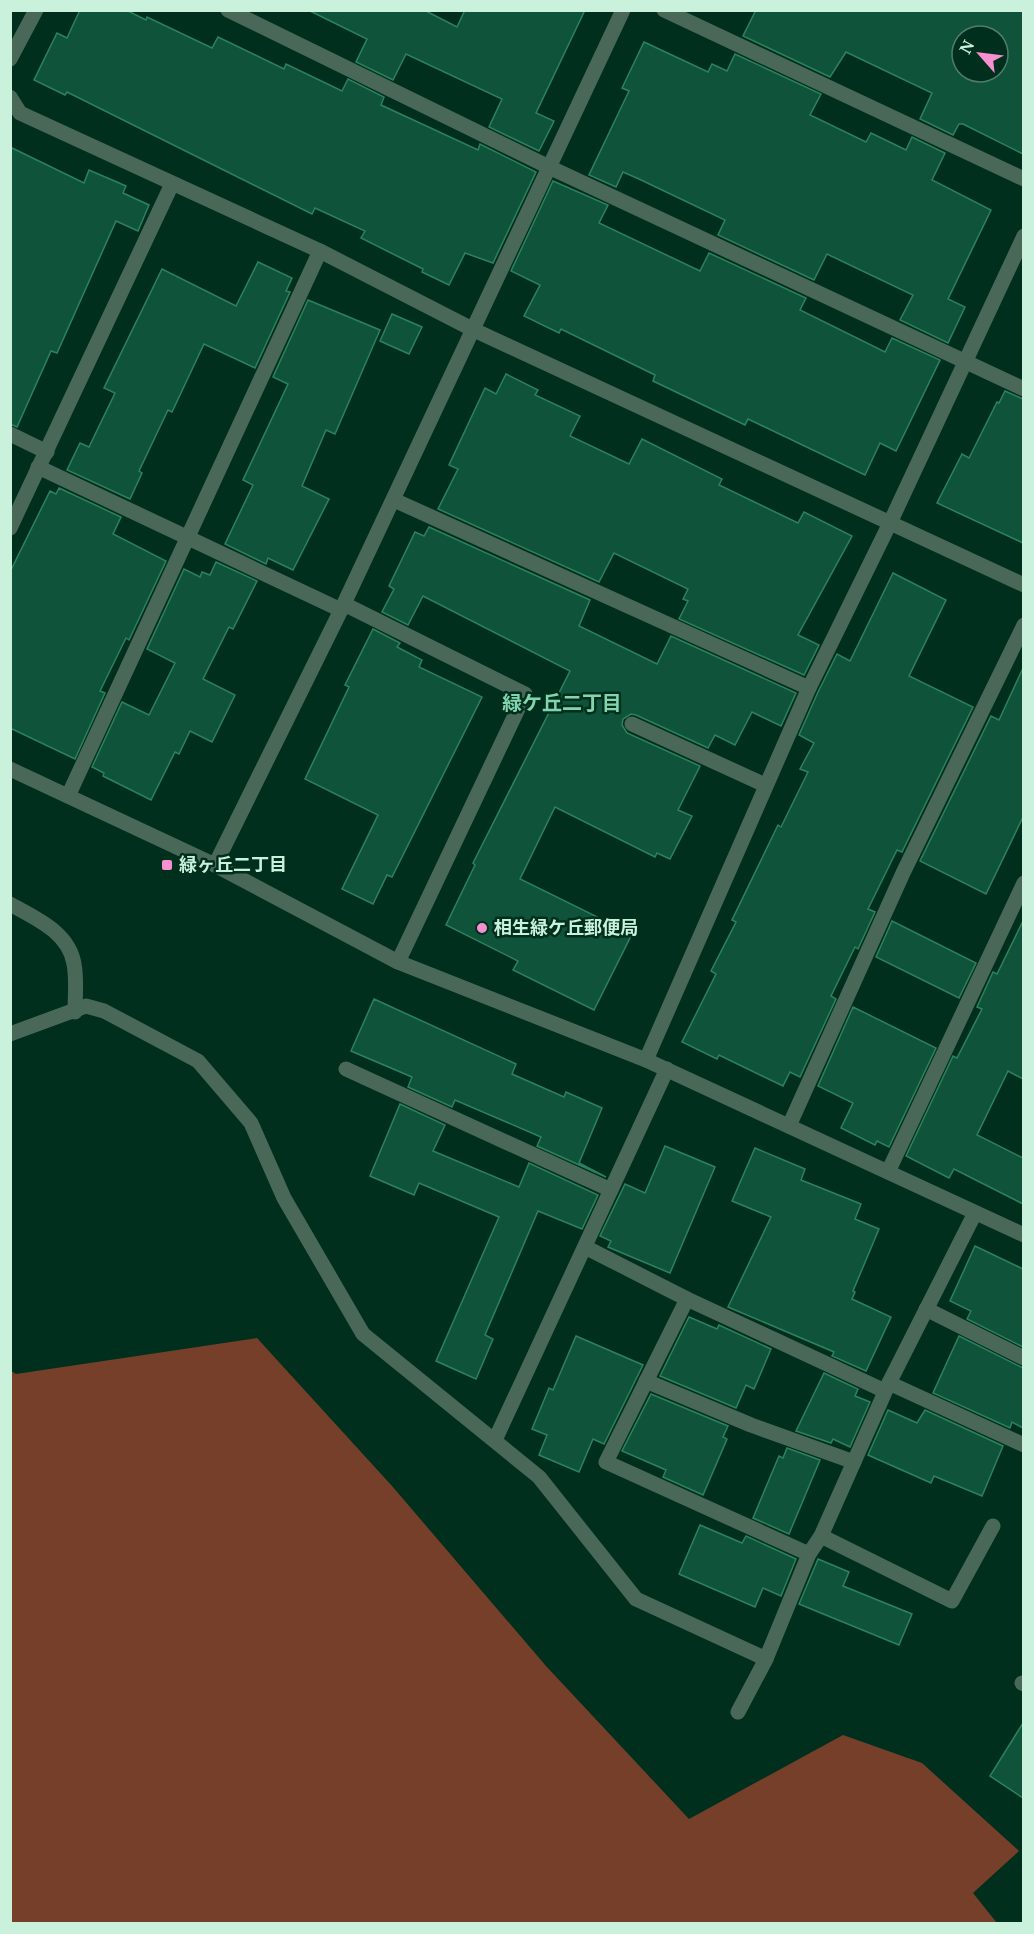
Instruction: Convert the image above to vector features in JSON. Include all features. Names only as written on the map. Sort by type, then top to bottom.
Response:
[{"type":"street","points":[[10,60],[36,10]]},
{"type":"street","points":[[228,10],[551,168],[1023,389]]},
{"type":"street","points":[[215,865],[343,607],[551,168],[623,10]]},
{"type":"street","points":[[664,10],[1023,179]]},
{"type":"street","points":[[10,97],[20,113],[320,251],[474,330],[889,525],[1023,585]]},
{"type":"street","points":[[10,528],[172,184]]},
{"type":"street","points":[[646,1060],[809,688],[889,525],[1023,236]]},
{"type":"street","points":[[69,794],[320,251]]},
{"type":"street","points":[[10,434],[47,452]]},
{"type":"street","points":[[39,467],[188,538],[343,607],[525,694],[398,962]]},
{"type":"street","points":[[394,500],[809,688]]},
{"type":"street","points":[[789,1126],[903,873],[1023,625]]},
{"type":"street","points":[[632,724],[765,785]]},
{"type":"street","points":[[10,769],[69,794],[215,865],[398,962],[667,1069],[1023,1235]]},
{"type":"street","points":[[888,1172],[1023,883]]},
{"type":"street","points":[[10,904],[48,925],[64,941],[74,963],[75,1012]]},
{"type":"street","points":[[10,1034],[75,1012],[86,1006],[104,1011],[198,1061],[251,1124],[284,1198],[363,1334],[538,1477],[636,1599],[766,1659]]},
{"type":"street","points":[[346,1069],[611,1190]]},
{"type":"street","points":[[495,1440],[667,1069]]},
{"type":"street","points":[[738,1712],[766,1659],[809,1554],[821,1536],[887,1387],[975,1213]]},
{"type":"street","points":[[585,1247],[687,1299],[1023,1445]]},
{"type":"street","points":[[687,1299],[606,1461],[809,1554]]},
{"type":"street","points":[[926,1310],[1023,1358]]},
{"type":"street","points":[[646,1381],[750,1425],[854,1462]]},
{"type":"street","points":[[821,1536],[952,1601],[993,1526]]},
{"type":"shaded area","points":[[257,1338],[392,1486],[546,1666],[689,1819],[843,1735],[922,1763],[1019,1851],[973,1893],[997,1923],[11,1923],[11,1371],[16,1374]]},
{"type":"building","points":[[80,10],[126,10],[146,20],[147,17],[212,48],[218,37],[284,69],[286,64],[342,91],[348,79],[384,97],[381,105],[478,150],[480,144],[536,172],[493,263],[465,253],[449,285],[422,272],[423,269],[361,238],[365,231],[315,208],[312,214],[67,92],[65,95],[34,80],[57,33],[67,38]]},
{"type":"building","points":[[308,10],[424,10],[457,27],[465,10],[585,10],[536,113],[554,121],[539,151],[489,127],[502,99],[406,54],[393,80],[356,62],[367,39]]},
{"type":"building","points":[[756,10],[1023,10],[1023,154],[963,124],[959,124],[953,135],[920,119],[932,93],[846,52],[830,77],[743,36]]},
{"type":"building","points":[[644,42],[708,72],[712,64],[727,71],[735,54],[821,94],[810,115],[866,142],[871,133],[906,150],[912,137],[945,153],[932,180],[991,210],[948,299],[965,307],[948,343],[900,320],[913,295],[827,254],[814,280],[718,235],[725,220],[639,179],[623,172],[616,187],[589,175],[629,91],[622,88]]},
{"type":"building","points":[[10,147],[84,183],[89,170],[126,186],[123,193],[149,205],[138,231],[116,221],[57,353],[51,351],[17,427],[10,424]]},
{"type":"building","points":[[553,181],[608,205],[599,223],[700,271],[709,253],[806,298],[800,310],[885,352],[892,338],[940,360],[896,451],[880,443],[865,475],[748,419],[745,425],[653,381],[655,375],[561,329],[559,333],[524,316],[540,285],[511,271]]},
{"type":"building","points":[[258,262],[292,278],[286,291],[290,292],[255,368],[204,344],[172,412],[168,410],[139,471],[142,473],[130,499],[67,470],[80,443],[89,447],[115,393],[104,388],[162,269],[236,306]]},
{"type":"building","points":[[308,300],[380,330],[335,434],[326,430],[302,486],[329,499],[293,570],[268,558],[266,564],[225,544],[253,485],[243,480],[288,384],[273,377]]},
{"type":"building","points":[[392,314],[422,327],[409,354],[380,341]]},
{"type":"building","points":[[506,374],[538,390],[535,395],[580,416],[570,436],[629,464],[642,439],[722,479],[719,485],[798,523],[804,512],[852,536],[798,635],[819,645],[804,675],[679,619],[688,601],[683,599],[688,589],[614,553],[599,582],[438,509],[458,469],[449,465],[485,388],[496,394]]},
{"type":"building","points":[[1005,391],[1023,399],[1023,543],[937,503],[962,454],[969,458],[997,402],[999,403]]},
{"type":"building","points":[[59,488],[121,517],[113,534],[166,561],[129,640],[126,638],[100,691],[105,693],[75,759],[10,728],[10,572],[50,491],[56,494]]},
{"type":"building","points":[[429,527],[590,600],[579,626],[657,664],[671,636],[796,693],[781,726],[752,712],[735,745],[715,735],[708,748],[636,715],[631,714],[623,719],[622,725],[627,733],[700,766],[678,810],[692,816],[670,859],[657,853],[655,857],[555,807],[520,879],[632,934],[594,1010],[513,970],[518,961],[446,925],[475,865],[473,863],[570,671],[423,596],[408,625],[382,612],[394,589],[389,586],[415,532],[424,536]]},
{"type":"building","points":[[216,562],[257,581],[233,629],[229,627],[203,679],[235,695],[212,742],[190,731],[179,754],[175,752],[151,800],[103,776],[104,773],[92,767],[122,702],[149,715],[175,663],[147,649],[184,569],[200,577],[202,572],[210,575]]},
{"type":"building","points":[[893,573],[946,600],[909,676],[973,707],[902,852],[897,850],[868,909],[875,912],[858,949],[855,947],[831,996],[836,999],[800,1077],[790,1072],[783,1086],[719,1055],[717,1059],[682,1042],[716,974],[711,971],[736,922],[732,920],[778,825],[781,827],[808,772],[800,769],[814,743],[799,735],[818,692],[837,654],[850,661]]},
{"type":"building","points":[[373,629],[400,643],[397,647],[422,660],[419,667],[482,697],[392,877],[387,875],[373,904],[342,889],[378,815],[305,779],[349,687],[345,685]]},
{"type":"building","points":[[1023,668],[1023,817],[986,894],[920,861],[991,716],[999,720]]},
{"type":"building","points":[[892,921],[976,963],[959,998],[876,957]]},
{"type":"building","points":[[1023,921],[1023,1079],[1008,1071],[977,1135],[1023,1158],[1023,1204],[954,1169],[949,1178],[906,1156],[953,1056],[957,1058],[982,1009],[977,1007],[993,972],[997,974]]},
{"type":"building","points":[[374,999],[516,1064],[512,1074],[564,1097],[566,1092],[602,1108],[579,1163],[606,1177],[537,1146],[541,1137],[455,1100],[452,1107],[408,1087],[412,1077],[351,1051]]},
{"type":"building","points":[[853,1007],[936,1048],[889,1147],[877,1141],[875,1145],[841,1128],[853,1103],[818,1086]]},
{"type":"building","points":[[400,1104],[445,1125],[433,1151],[519,1187],[529,1163],[598,1195],[582,1229],[538,1211],[485,1335],[493,1339],[476,1379],[436,1361],[499,1217],[419,1183],[414,1195],[370,1176]]},
{"type":"building","points":[[665,1146],[715,1167],[670,1273],[608,1247],[611,1241],[600,1236],[625,1184],[645,1193]]},
{"type":"building","points":[[755,1148],[805,1169],[801,1180],[861,1204],[855,1219],[879,1229],[853,1291],[855,1292],[852,1299],[891,1317],[866,1371],[832,1356],[834,1352],[728,1307],[771,1217],[732,1201]]},
{"type":"building","points":[[975,1246],[1023,1269],[1023,1347],[967,1319],[971,1311],[950,1301]]},
{"type":"building","points":[[689,1317],[717,1329],[719,1325],[771,1349],[754,1389],[746,1385],[736,1408],[660,1376]]},
{"type":"building","points":[[576,1336],[643,1365],[604,1444],[593,1439],[579,1472],[539,1455],[547,1435],[532,1429],[549,1388],[553,1390]]},
{"type":"building","points":[[959,1336],[1023,1368],[1023,1428],[1012,1422],[1010,1428],[933,1393]]},
{"type":"building","points":[[824,1373],[858,1389],[855,1396],[870,1402],[850,1447],[833,1439],[831,1443],[796,1431]]},
{"type":"building","points":[[651,1394],[728,1426],[723,1437],[727,1439],[703,1495],[663,1477],[666,1470],[622,1451]]},
{"type":"building","points":[[888,1410],[917,1423],[925,1410],[1003,1446],[982,1496],[934,1476],[931,1483],[868,1455]]},
{"type":"building","points":[[787,1448],[820,1460],[789,1534],[753,1518],[779,1456],[783,1458]]},
{"type":"building","points":[[700,1525],[742,1543],[746,1536],[796,1559],[781,1596],[763,1588],[755,1607],[679,1574]]},
{"type":"building","points":[[818,1559],[849,1572],[843,1586],[912,1614],[899,1645],[799,1604]]},
{"type":"building","points":[[1023,1723],[1023,1798],[990,1776]]},
{"type":"place","name":"緑ヶ丘二丁目","points":[[167,865]]},
{"type":"place","name":"相生緑ケ丘郵便局","points":[[482,928]]},
{"type":"district","name":"緑ケ丘二丁目","points":[[562,703]]}]
